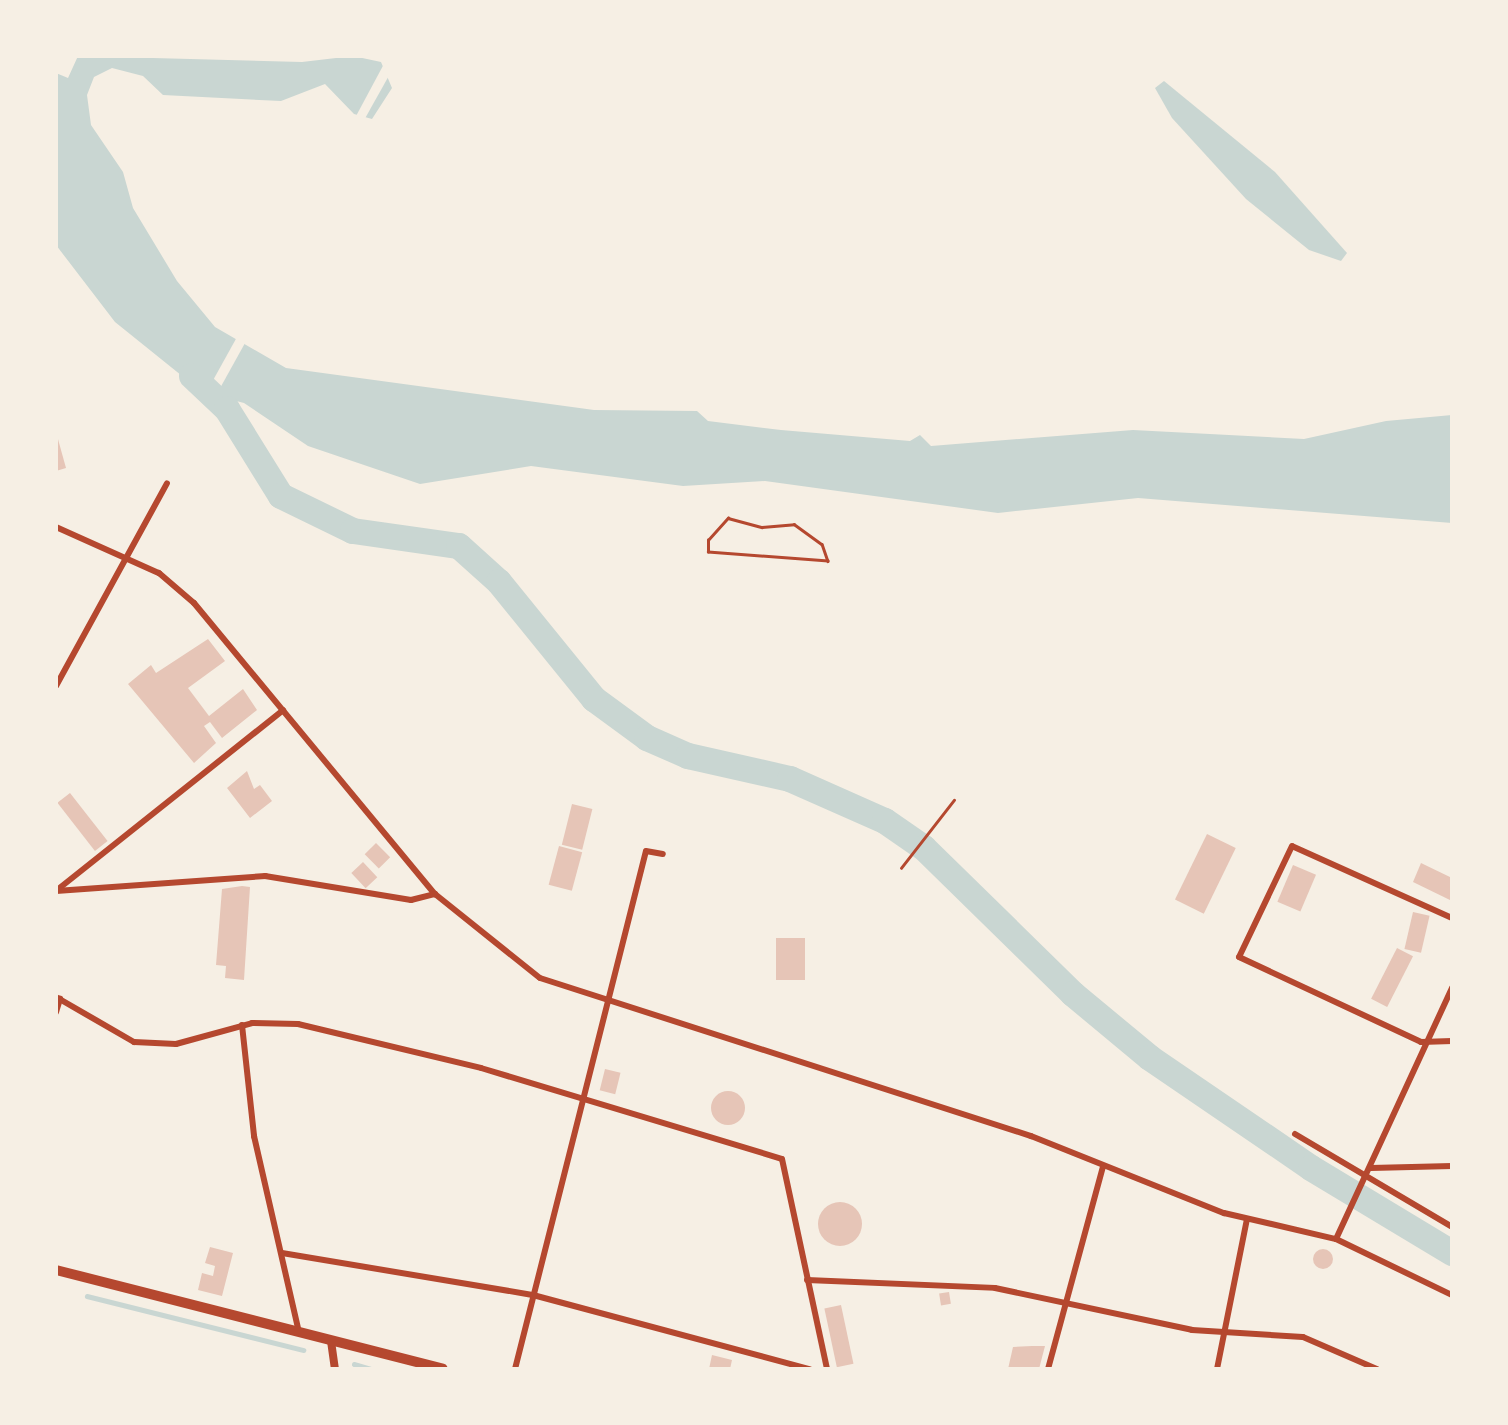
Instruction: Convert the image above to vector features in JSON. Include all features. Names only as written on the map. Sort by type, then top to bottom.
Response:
[{"type":"main road","points":[[56,1270],[443,1369]]},
{"type":"street","points":[[56,686],[167,483]]},
{"type":"street","points":[[56,527],[125,556],[194,603],[435,894],[525,969],[610,1003],[995,1123],[1103,1167],[1247,1219],[1336,1239],[1452,1295]]},
{"type":"street","points":[[56,891],[283,710]]},
{"type":"street","points":[[1452,918],[1292,846],[1239,957],[1428,1041],[1452,1041]]},
{"type":"street","points":[[515,1369],[610,1003],[646,851],[663,854]]},
{"type":"street","points":[[56,891],[265,876],[411,900],[435,894]]},
{"type":"street","points":[[1336,1239],[1452,988]]},
{"type":"street","points":[[56,1012],[58,998],[112,1033],[151,1045],[242,1025],[310,1027],[584,1101],[782,1159],[827,1369]]},
{"type":"street","points":[[242,1025],[254,1136],[299,1332]]},
{"type":"street","points":[[1295,1134],[1368,1174],[1452,1227]]},
{"type":"street","points":[[1368,1174],[1452,1166]]},
{"type":"street","points":[[1048,1369],[1103,1167]]},
{"type":"street","points":[[1217,1369],[1226,1335],[1247,1219]]},
{"type":"street","points":[[282,1253],[533,1295],[810,1369]]},
{"type":"street","points":[[807,1280],[976,1285],[1226,1335],[1303,1337],[1377,1369]]},
{"type":"street","points":[[331,1341],[335,1369]]},
{"type":"path","points":[[728,519],[762,527],[794,524],[822,544],[828,562],[708,552],[708,540],[728,519]]},
{"type":"path","points":[[901,868],[954,800]]},
{"type":"shaded area","points":[[78,56],[302,62],[353,56],[381,62],[392,88],[372,119],[354,114],[325,84],[281,101],[163,95],[143,76],[112,68],[94,77],[87,95],[91,125],[123,172],[133,208],[177,281],[215,327],[286,368],[594,410],[697,411],[708,421],[781,430],[910,441],[920,435],[931,446],[1133,430],[1304,439],[1386,421],[1452,415],[1452,523],[1138,498],[998,513],[765,481],[683,486],[531,466],[420,484],[308,446],[244,403],[202,392],[115,322],[56,245],[56,73],[68,78]]},
{"type":"shaded area","points":[[1164,81],[1275,172],[1347,253],[1341,261],[1309,250],[1246,199],[1172,118],[1155,88]]},
{"type":"pier","points":[[385,62],[391,72],[363,122],[355,118]]},
{"type":"pier","points":[[237,337],[246,342],[213,401],[204,396]]},
{"type":"building","points":[[56,432],[66,468],[56,471]]},
{"type":"building","points":[[208,639],[225,661],[188,688],[209,716],[243,689],[257,710],[222,738],[210,722],[204,726],[216,743],[194,763],[128,684],[151,665],[156,673]]},
{"type":"building","points":[[247,771],[254,789],[260,785],[272,801],[250,818],[227,788]]},
{"type":"building","points":[[70,793],[108,841],[95,851],[57,803]]},
{"type":"building","points":[[572,804],[592,809],[582,850],[562,845]]},
{"type":"building","points":[[1207,834],[1236,848],[1204,914],[1175,900]]},
{"type":"building","points":[[376,843],[390,857],[379,868],[365,854]]},
{"type":"building","points":[[559,846],[582,852],[572,891],[549,885]]},
{"type":"building","points":[[363,862],[377,877],[366,888],[351,873]]},
{"type":"building","points":[[1421,863],[1452,878],[1452,901],[1413,882]]},
{"type":"building","points":[[1293,865],[1316,875],[1300,912],[1277,902]]},
{"type":"building","points":[[250,887],[244,980],[225,978],[226,966],[216,965],[222,889]]},
{"type":"building","points":[[1413,912],[1430,916],[1421,953],[1404,949]]},
{"type":"building","points":[[776,938],[805,938],[805,980],[776,980]]},
{"type":"building","points":[[1397,948],[1413,956],[1387,1007],[1371,999]]},
{"type":"building","points":[[605,1069],[621,1073],[615,1094],[600,1090]]},
{"type":"building","points":[[728,1091],[740,1096],[745,1108],[740,1120],[728,1125],[716,1120],[711,1108],[716,1096]]},
{"type":"building","points":[[840,1202],[856,1208],[862,1224],[856,1240],[840,1246],[824,1240],[818,1224],[824,1208]]},
{"type":"building","points":[[210,1247],[233,1253],[222,1296],[198,1290],[202,1273],[213,1276],[215,1266],[205,1263]]},
{"type":"building","points":[[1323,1249],[1330,1252],[1333,1259],[1330,1266],[1323,1269],[1316,1266],[1313,1259],[1316,1252]]},
{"type":"building","points":[[949,1292],[951,1304],[941,1305],[939,1294]]},
{"type":"building","points":[[841,1305],[853,1364],[837,1367],[824,1309]]},
{"type":"building","points":[[1045,1346],[1039,1369],[1008,1369],[1013,1347]]},
{"type":"building","points":[[712,1355],[732,1360],[730,1369],[709,1369]]},
{"type":"waterway","points":[[192,376],[227,409],[281,496],[353,531],[459,546],[499,582],[594,699],[647,738],[688,756],[790,779],[885,821],[924,848],[1073,994],[1150,1058],[1311,1168],[1452,1253]]},
{"type":"waterway","points":[[87,1296],[303,1350]]},
{"type":"waterway","points":[[354,1364],[371,1369]]}]
